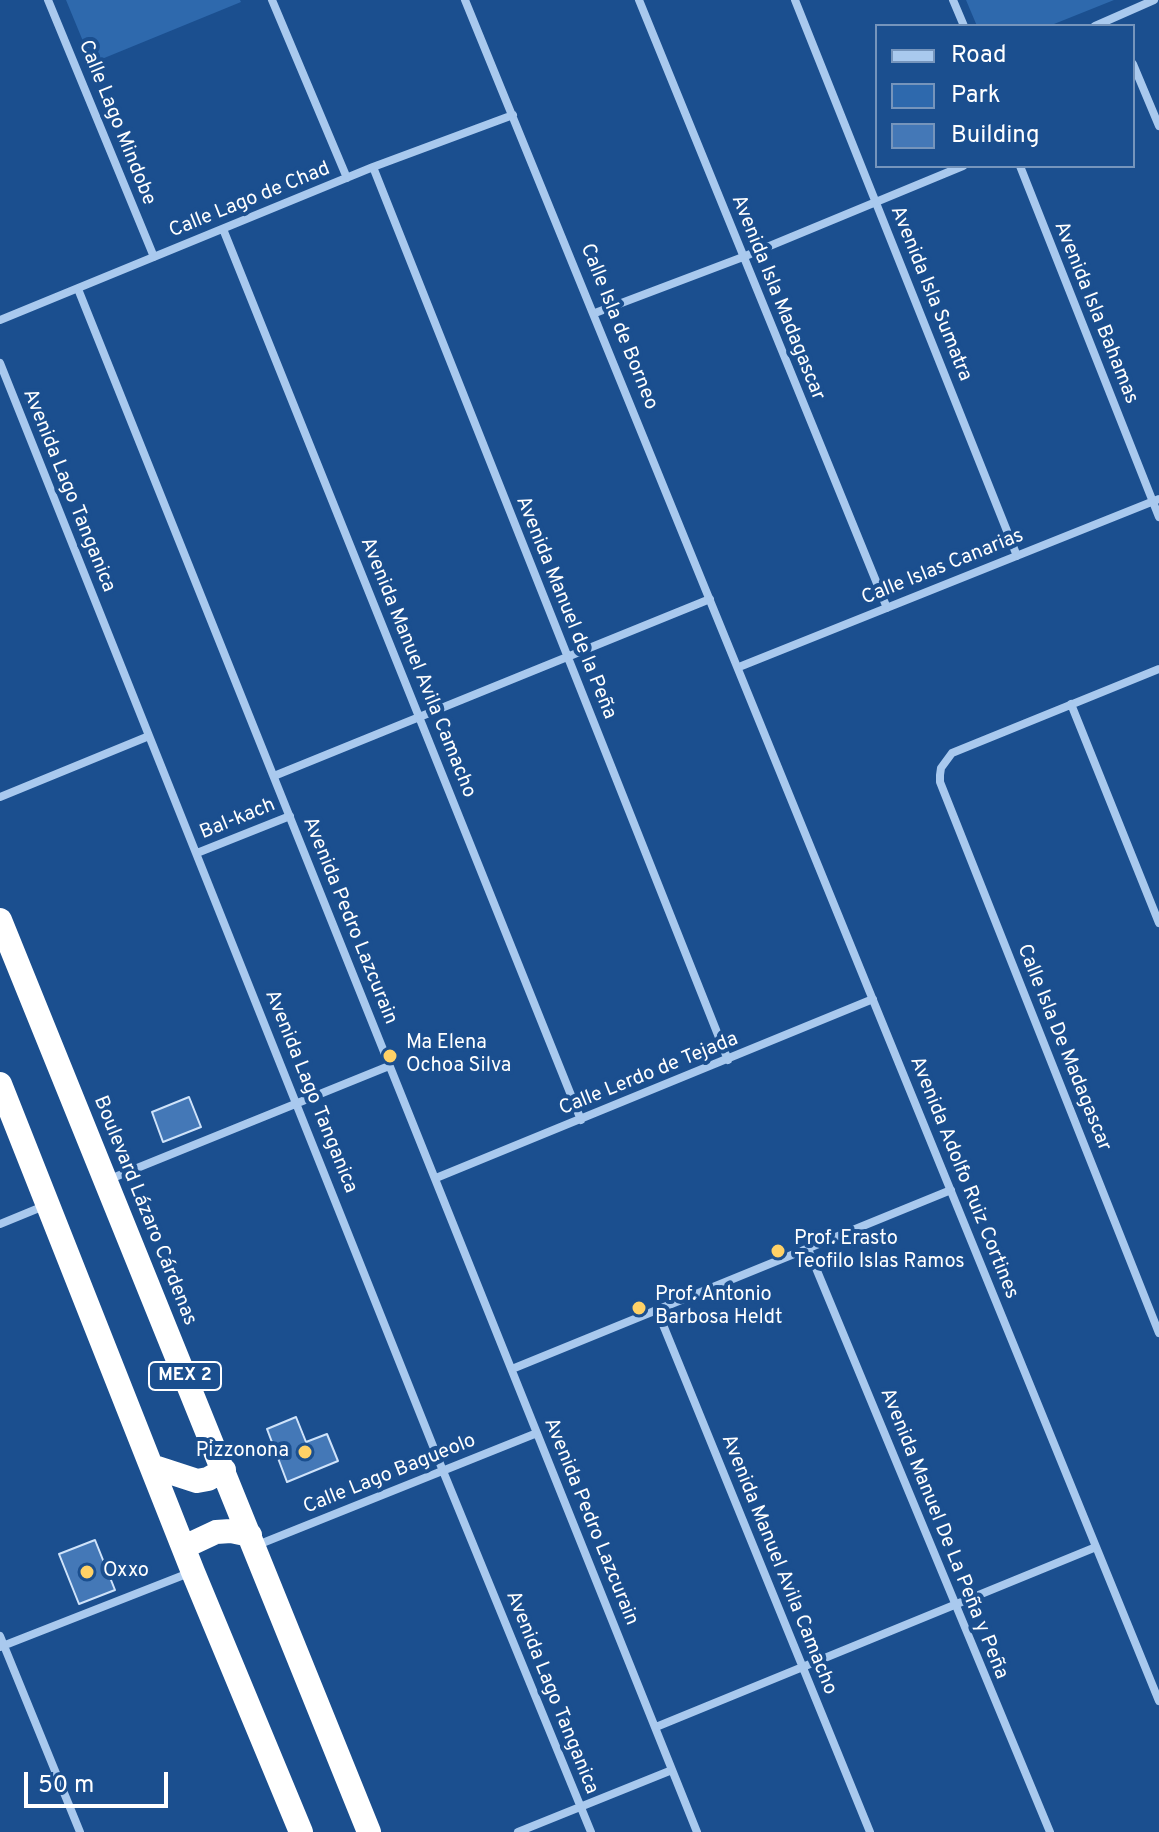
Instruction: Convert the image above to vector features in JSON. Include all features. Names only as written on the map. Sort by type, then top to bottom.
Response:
[{"type":"highway","name":"Boulevard Lázaro Cárdenas","points":[[0,920],[369,1832]]},
{"type":"highway","name":"MEX 2","points":[[0,1084],[193,1572],[301,1832]]},
{"type":"highway","points":[[151,1466],[197,1481],[224,1470]]},
{"type":"highway","points":[[184,1547],[216,1532],[231,1531],[252,1541]]},
{"type":"street","name":"Calle Lago Mindobe","points":[[48,0],[154,257]]},
{"type":"street","points":[[272,0],[347,178]]},
{"type":"street","name":"Calle Isla de Borneo","points":[[465,0],[739,667]]},
{"type":"street","name":"Avenida Isla Madagascar","points":[[639,0],[887,608]]},
{"type":"street","name":"Avenida Isla Sumatra","points":[[795,0],[1017,556]]},
{"type":"street","points":[[953,0],[963,24]]},
{"type":"street","points":[[1116,22],[1154,0]]},
{"type":"street","points":[[1135,69],[1159,126]]},
{"type":"street","name":"Calle Lago de Chad","points":[[0,320],[373,167],[513,115]]},
{"type":"street","name":"Avenida Manuel de la Peña","points":[[373,167],[728,1060]]},
{"type":"street","points":[[595,313],[743,257],[958,168]]},
{"type":"street","name":"Avenida Isla Bahamas","points":[[1021,168],[1156,500],[1159,517]]},
{"type":"street","name":"Avenida Manuel Avila Camacho","points":[[223,229],[581,1120]]},
{"type":"street","name":"Avenida Pedro Lazcurain","points":[[78,289],[697,1832]]},
{"type":"street","name":"Avenida Lago Tanganica","points":[[0,363],[443,1471],[591,1832]]},
{"type":"street","name":"Calle Islas Canarias","points":[[739,667],[1156,500]]},
{"type":"street","points":[[274,776],[710,599]]},
{"type":"street","name":"Avenida Adolfo Ruiz Cortines","points":[[739,667],[1159,1701]]},
{"type":"street","points":[[1159,669],[1071,704],[1159,923]]},
{"type":"street","name":"Calle Isla De Madagascar","points":[[1071,704],[952,753],[941,768],[940,775],[946,797],[1159,1333]]},
{"type":"street","points":[[0,797],[149,736]]},
{"type":"street","name":"Bal-kach","points":[[197,853],[290,816]]},
{"type":"street","name":"Calle Lerdo de Tejada","points":[[436,1178],[873,999]]},
{"type":"street","points":[[105,1181],[389,1066]]},
{"type":"street","points":[[512,1369],[951,1190]]},
{"type":"street","points":[[0,1224],[47,1205]]},
{"type":"street","name":"Avenida Manuel De La Peña y Peña","points":[[808,1249],[1050,1832]]},
{"type":"street","name":"Avenida Manuel Avila Camacho","points":[[657,1310],[870,1832]]},
{"type":"street","name":"Calle Lago Bagueolo","points":[[252,1541],[537,1433]]},
{"type":"street","points":[[656,1727],[1096,1547]]},
{"type":"street","points":[[80,1832],[1,1643],[193,1572]]},
{"type":"street","points":[[518,1832],[672,1770]]},
{"type":"green space","points":[[66,0],[240,0],[241,2],[92,63]]},
{"type":"green space","points":[[966,0],[1114,0],[1054,24],[976,24]]},
{"type":"building","points":[[189,1097],[201,1127],[163,1142],[152,1112]]},
{"type":"building","name":"Pizzonona","points":[[296,1417],[306,1442],[327,1434],[338,1461],[287,1482],[267,1429]]},
{"type":"building","name":"Oxxo","points":[[95,1540],[115,1590],[79,1604],[59,1554]]},
{"type":"place","name":"Ma Elena Ochoa Silva","points":[[390,1056]]},
{"type":"place","name":"Prof. Erasto Teofilo Islas Ramos","points":[[778,1251]]},
{"type":"place","name":"Prof. Antonio Barbosa Heldt","points":[[639,1308]]},
{"type":"place","name":"Pizzonona","points":[[305,1452]]},
{"type":"place","name":"Oxxo","points":[[87,1572]]}]
